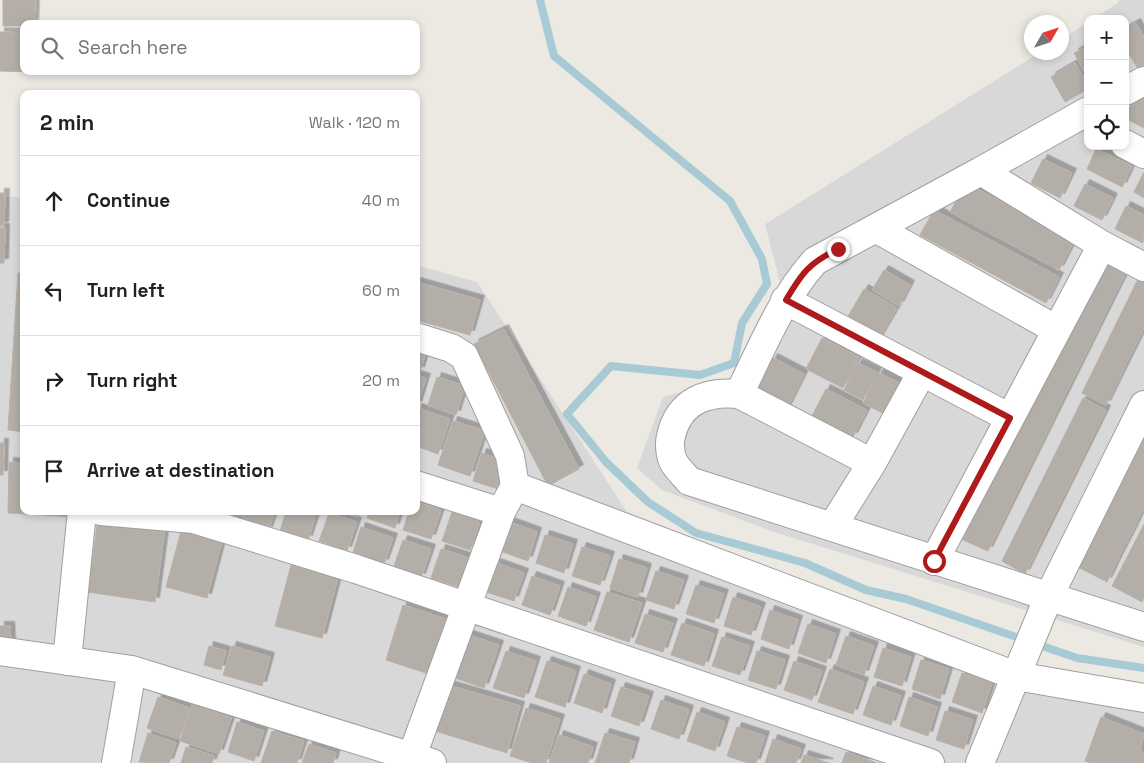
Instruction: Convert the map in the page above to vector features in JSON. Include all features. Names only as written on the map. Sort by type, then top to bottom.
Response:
[{"type":"street","points":[[1129,89],[1144,81]]},
{"type":"street","points":[[739,394],[798,279],[815,261],[981,171],[1084,118]]},
{"type":"street","points":[[1129,146],[1144,154]]},
{"type":"street","points":[[981,171],[1102,245],[1144,267]]},
{"type":"street","points":[[877,229],[1057,330]]},
{"type":"street","points":[[934,561],[1102,245]]},
{"type":"street","points":[[786,300],[1010,418]]},
{"type":"street","points":[[0,651],[132,670],[422,760],[468,606],[501,512],[515,486],[510,456],[464,356],[452,348],[420,337]]},
{"type":"street","points":[[832,527],[872,463],[922,372]]},
{"type":"street","points":[[872,463],[739,394],[719,392],[692,402],[674,421],[670,442],[673,462],[689,481],[1144,627]]},
{"type":"street","points":[[980,763],[1049,596],[1144,405]]},
{"type":"street","points":[[420,486],[501,512]]},
{"type":"street","points":[[515,486],[1019,667],[1144,698]]},
{"type":"street","points":[[67,661],[82,515]]},
{"type":"street","points":[[148,515],[194,519],[468,606],[930,763]]},
{"type":"street","points":[[116,763],[132,670]]},
{"type":"shaded area","points":[[1119,0],[1144,0],[1144,647],[774,532],[662,490],[637,468],[663,397],[734,378],[780,282],[765,224],[1028,60],[1069,60],[1069,34],[1084,25],[1084,150],[1129,150],[1129,15],[1099,15],[1118,3]]},
{"type":"shaded area","points":[[0,197],[20,197],[20,515],[420,515],[420,266],[477,282],[627,512],[1015,665],[1144,685],[1144,763],[0,763]]},
{"type":"building","points":[[3,0],[35,0],[34,20],[20,20],[20,26],[3,26]]},
{"type":"building","points":[[1136,23],[1144,37],[1144,65],[1138,69],[1129,54],[1129,27]]},
{"type":"building","points":[[0,32],[20,33],[20,72],[0,71]]},
{"type":"building","points":[[1084,48],[1084,72],[1074,53]]},
{"type":"building","points":[[1075,63],[1084,78],[1084,91],[1065,102],[1051,77]]},
{"type":"building","points":[[1136,93],[1144,97],[1144,128],[1129,120],[1129,109]]},
{"type":"building","points":[[1096,150],[1132,166],[1122,187],[1087,169]]},
{"type":"building","points":[[1043,159],[1072,173],[1060,198],[1031,183]]},
{"type":"building","points":[[1144,172],[1144,198],[1134,192]]},
{"type":"building","points":[[966,183],[1074,241],[1059,270],[950,212]]},
{"type":"building","points":[[1085,184],[1113,198],[1102,220],[1074,206]]},
{"type":"building","points":[[0,193],[5,193],[4,226],[0,226]]},
{"type":"building","points":[[1126,206],[1144,215],[1143,243],[1115,229]]},
{"type":"building","points":[[934,210],[1059,277],[1046,303],[920,235]]},
{"type":"building","points":[[0,228],[5,228],[4,263],[0,263]]},
{"type":"building","points":[[1103,253],[1129,266],[988,551],[961,539]]},
{"type":"building","points":[[884,270],[910,285],[899,306],[872,290]]},
{"type":"building","points":[[18,273],[20,273],[20,432],[8,430]]},
{"type":"building","points":[[1140,275],[1144,277],[1144,328],[1106,405],[1082,393]]},
{"type":"building","points":[[420,283],[480,300],[470,335],[420,321]]},
{"type":"building","points":[[864,289],[897,308],[877,342],[844,323]]},
{"type":"building","points":[[504,329],[579,469],[548,486],[474,344]]},
{"type":"building","points":[[822,338],[859,357],[843,388],[806,369]]},
{"type":"building","points":[[420,343],[428,346],[420,371]]},
{"type":"building","points":[[773,358],[804,374],[786,410],[755,395]]},
{"type":"building","points":[[858,363],[877,372],[863,400],[844,390]]},
{"type":"building","points":[[879,373],[909,388],[894,419],[863,403]]},
{"type":"building","points":[[420,376],[426,378],[420,397]]},
{"type":"building","points":[[437,377],[465,386],[456,415],[428,405]]},
{"type":"building","points":[[826,389],[867,410],[853,437],[812,416]]},
{"type":"building","points":[[1083,398],[1106,410],[1025,574],[1002,561]]},
{"type":"building","points":[[420,409],[450,419],[438,454],[420,447]]},
{"type":"building","points":[[453,421],[485,431],[470,476],[438,465]]},
{"type":"building","points":[[1141,441],[1144,443],[1144,475],[1128,466]]},
{"type":"building","points":[[0,443],[4,443],[3,475],[0,475]]},
{"type":"building","points":[[482,453],[510,463],[501,490],[473,481]]},
{"type":"building","points":[[9,462],[20,463],[20,514],[8,513]]},
{"type":"building","points":[[1128,466],[1144,475],[1144,507],[1115,491]]},
{"type":"building","points":[[1115,491],[1144,507],[1132,532],[1102,516]]},
{"type":"building","points":[[420,503],[441,510],[431,539],[403,530],[408,515],[420,515]]},
{"type":"building","points":[[452,512],[480,521],[470,550],[442,541]]},
{"type":"building","points":[[42,515],[75,515],[75,517]]},
{"type":"building","points":[[213,515],[239,515],[236,523]]},
{"type":"building","points":[[243,515],[274,515],[268,531],[240,522]]},
{"type":"building","points":[[285,515],[316,515],[308,540],[280,531]]},
{"type":"building","points":[[328,515],[335,515],[357,522],[347,551],[319,541]]},
{"type":"building","points":[[368,515],[399,515],[395,528],[367,518]]},
{"type":"building","points":[[1102,516],[1132,532],[1119,557],[1089,541]]},
{"type":"building","points":[[98,518],[165,527],[155,602],[88,592]]},
{"type":"building","points":[[509,522],[537,532],[528,561],[500,551]]},
{"type":"building","points":[[1144,524],[1144,539],[1138,536]]},
{"type":"building","points":[[361,527],[393,538],[384,564],[353,553]]},
{"type":"building","points":[[181,531],[222,541],[207,598],[166,587]]},
{"type":"building","points":[[545,535],[573,544],[564,573],[536,563]]},
{"type":"building","points":[[1138,536],[1144,539],[1144,571],[1125,561]]},
{"type":"building","points":[[403,540],[431,549],[421,578],[393,569]]},
{"type":"building","points":[[1089,541],[1119,557],[1107,582],[1076,566]]},
{"type":"building","points":[[582,547],[610,556],[600,585],[572,576]]},
{"type":"building","points":[[441,549],[469,558],[459,587],[431,578]]},
{"type":"building","points":[[619,559],[647,568],[638,597],[610,588]]},
{"type":"building","points":[[1125,561],[1144,571],[1144,597],[1142,602],[1112,586]]},
{"type":"building","points":[[496,563],[524,573],[514,601],[486,592]]},
{"type":"building","points":[[291,565],[338,577],[322,638],[275,626]]},
{"type":"building","points":[[656,571],[684,580],[674,609],[646,600]]},
{"type":"building","points":[[532,576],[560,586],[550,615],[522,605]]},
{"type":"building","points":[[696,585],[724,594],[714,623],[686,614]]},
{"type":"building","points":[[568,587],[596,597],[586,626],[558,616]]},
{"type":"building","points":[[607,592],[642,603],[629,642],[594,630]]},
{"type":"building","points":[[733,597],[761,607],[751,635],[724,626]]},
{"type":"building","points":[[403,605],[446,619],[429,674],[386,660]]},
{"type":"building","points":[[770,610],[798,620],[789,649],[761,639]]},
{"type":"building","points":[[645,614],[673,623],[663,652],[635,643]]},
{"type":"building","points":[[682,623],[714,634],[704,666],[671,655]]},
{"type":"building","points":[[808,624],[836,634],[826,663],[798,653]]},
{"type":"building","points":[[0,626],[10,626],[11,643],[0,644]]},
{"type":"building","points":[[466,634],[499,645],[484,688],[452,677]]},
{"type":"building","points":[[846,636],[874,646],[864,675],[836,665]]},
{"type":"building","points":[[722,637],[750,646],[740,675],[712,666]]},
{"type":"building","points":[[209,646],[226,651],[221,670],[204,665]]},
{"type":"building","points":[[232,646],[270,657],[262,686],[223,675]]},
{"type":"building","points":[[883,648],[911,657],[902,686],[874,677]]},
{"type":"building","points":[[506,651],[536,661],[524,698],[493,688]]},
{"type":"building","points":[[757,651],[785,660],[776,689],[748,680]]},
{"type":"building","points":[[921,660],[949,669],[940,699],[912,689]]},
{"type":"building","points":[[547,661],[576,671],[565,707],[535,697]]},
{"type":"building","points":[[794,661],[822,671],[812,700],[784,690]]},
{"type":"building","points":[[830,669],[864,682],[853,714],[818,702]]},
{"type":"building","points":[[962,673],[992,683],[982,713],[952,702]]},
{"type":"building","points":[[584,674],[611,684],[602,713],[574,703]]},
{"type":"building","points":[[448,685],[520,706],[507,753],[435,731]]},
{"type":"building","points":[[873,686],[901,696],[891,725],[863,715]]},
{"type":"building","points":[[621,687],[649,696],[639,726],[611,716]]},
{"type":"building","points":[[158,697],[189,708],[179,739],[147,728]]},
{"type":"building","points":[[909,697],[937,707],[928,736],[900,726]]},
{"type":"building","points":[[194,700],[233,713],[219,754],[180,741]]},
{"type":"building","points":[[661,700],[689,710],[679,739],[651,729]]},
{"type":"building","points":[[526,708],[560,719],[546,763],[532,763],[510,756]]},
{"type":"building","points":[[945,711],[973,720],[964,749],[936,740]]},
{"type":"building","points":[[697,712],[725,722],[715,751],[687,741]]},
{"type":"building","points":[[1101,717],[1144,734],[1140,751],[1144,753],[1144,763],[1091,763],[1085,761]]},
{"type":"building","points":[[237,722],[264,731],[254,761],[228,752]]},
{"type":"building","points":[[737,727],[765,736],[756,763],[748,763],[727,756]]},
{"type":"building","points":[[272,731],[304,741],[297,763],[261,763]]},
{"type":"building","points":[[148,733],[176,743],[169,763],[139,762]]},
{"type":"building","points":[[605,733],[635,742],[629,763],[595,763]]},
{"type":"building","points":[[559,735],[593,747],[588,763],[549,763]]},
{"type":"building","points":[[773,739],[801,749],[796,763],[765,763]]},
{"type":"building","points":[[309,744],[336,753],[333,763],[302,763]]},
{"type":"building","points":[[186,747],[214,756],[212,763],[181,763]]},
{"type":"building","points":[[846,752],[877,763],[842,763]]},
{"type":"building","points":[[804,755],[829,763],[801,763]]},
{"type":"waterway","points":[[540,0],[554,56],[730,201],[762,259],[767,284],[742,323],[734,363],[700,375],[611,366],[567,414],[606,462],[648,502],[696,533],[805,563],[866,590],[906,599],[1077,658],[1144,668]]},
{"type":"route","points":[[838,249],[815,261],[798,279],[786,300],[1010,418],[934,561]]}]
